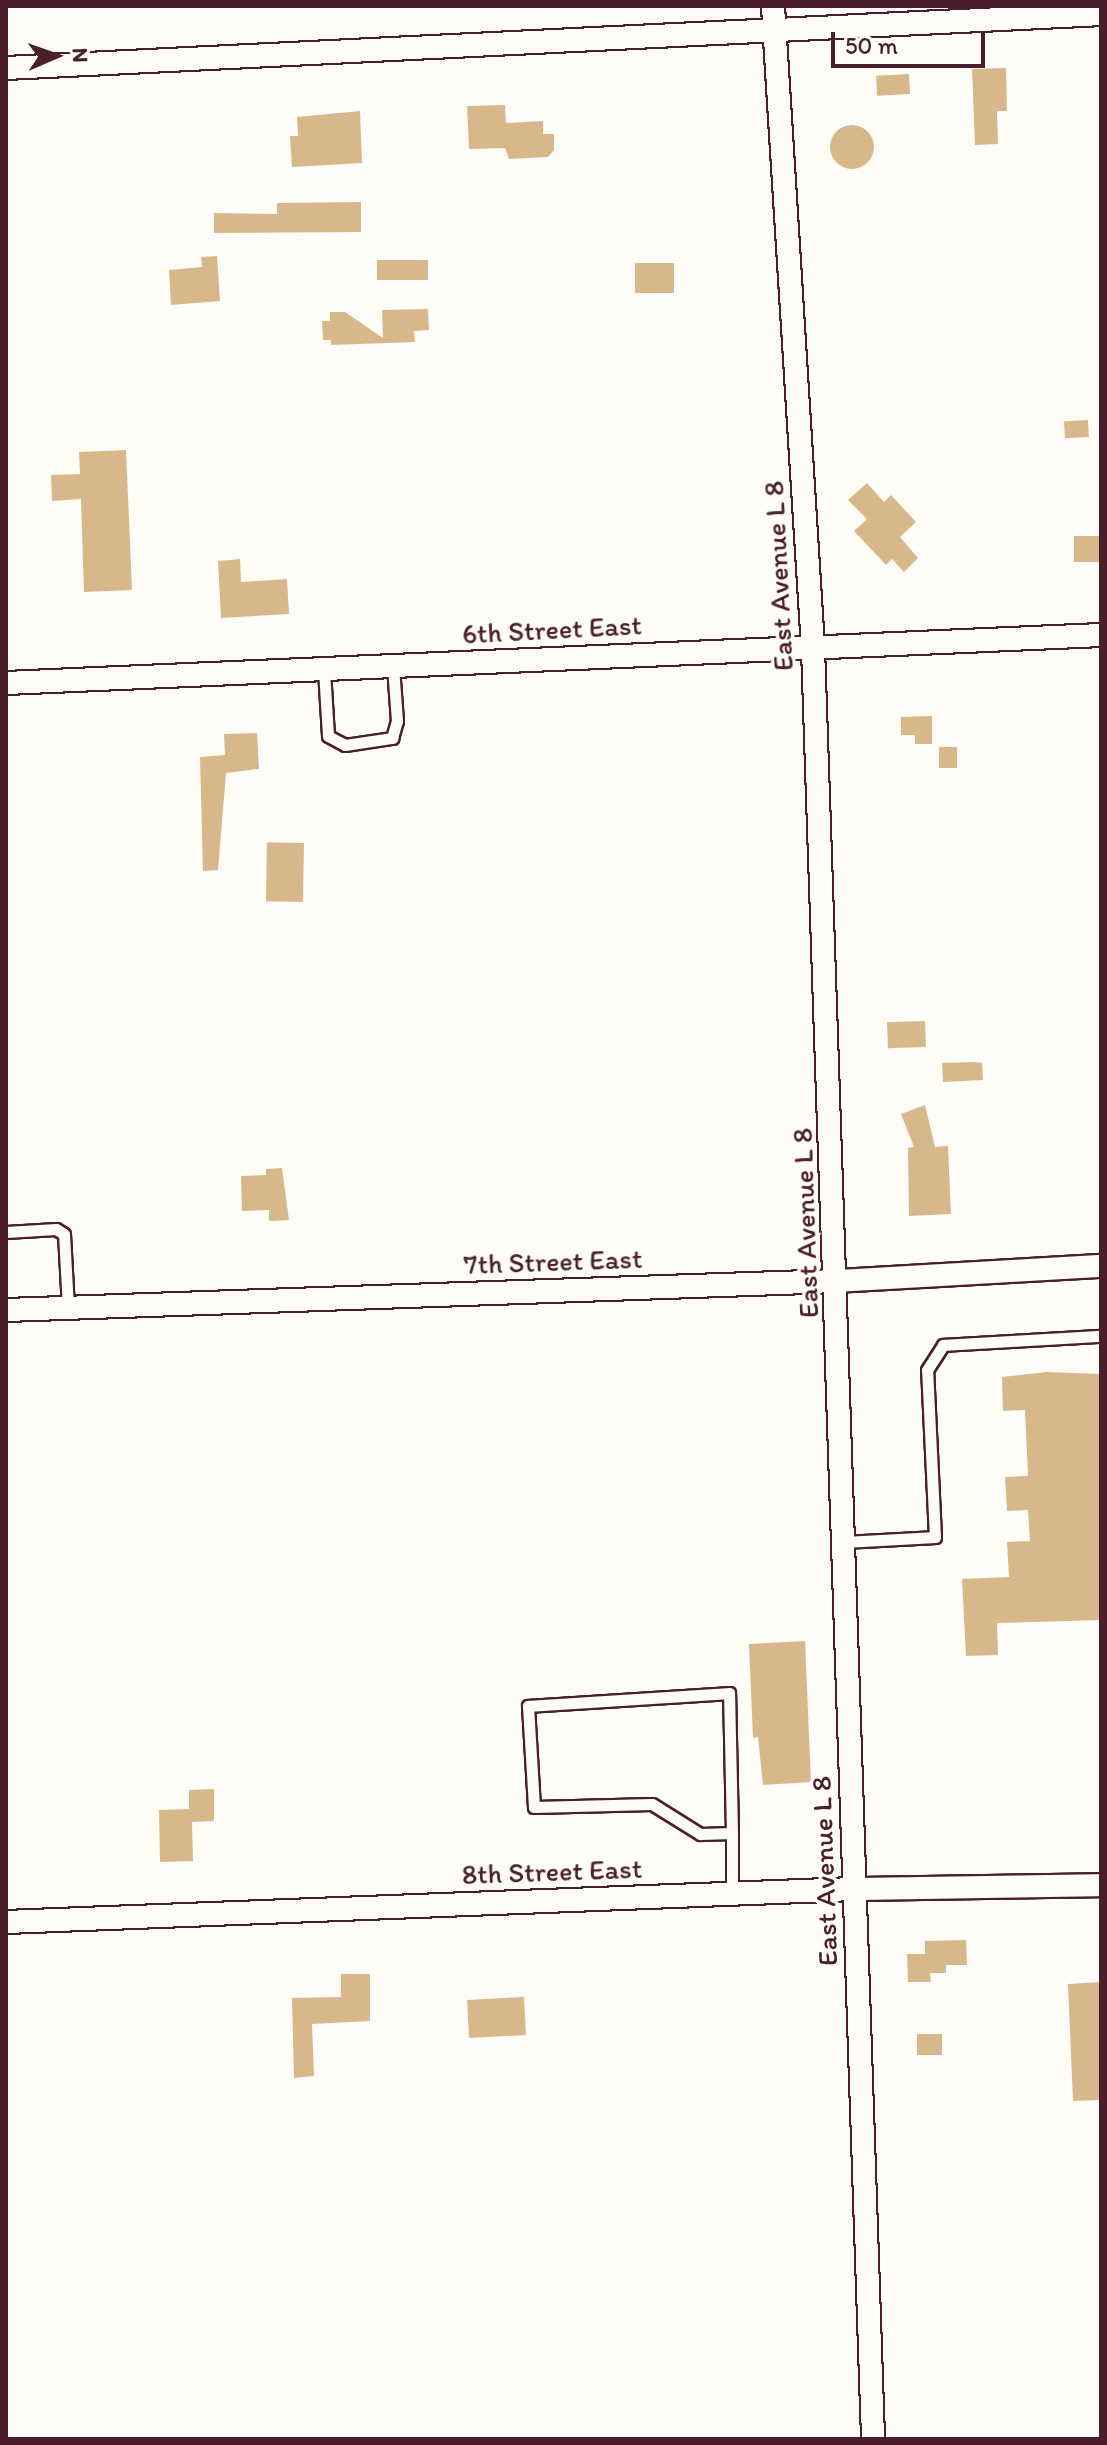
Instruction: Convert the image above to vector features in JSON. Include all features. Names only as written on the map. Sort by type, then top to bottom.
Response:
[{"type":"street","name":"East Avenue L 8","points":[[773,6],[813,648],[837,1281],[873,2439]]},
{"type":"street","points":[[6,68],[774,31],[1000,13],[1101,14]]},
{"type":"street","name":"6th Street East","points":[[6,683],[1101,635]]},
{"type":"street","name":"7th Street East","points":[[6,1310],[837,1281],[1101,1266]]},
{"type":"street","name":"8th Street East","points":[[6,1922],[854,1889],[1101,1885]]},
{"type":"lane","points":[[324,670],[328,736],[345,745],[392,738],[397,721],[393,667]]},
{"type":"lane","points":[[6,1232],[56,1229],[64,1234],[68,1308]]},
{"type":"lane","points":[[845,1542],[935,1537],[927,1370],[943,1345],[1101,1336]]},
{"type":"lane","points":[[732,1833],[700,1834],[652,1804],[534,1807],[528,1706],[729,1693],[732,1833],[732,1894]]},
{"type":"building","points":[[1006,68],[1007,111],[997,111],[998,144],[975,145],[972,69]]},
{"type":"building","points":[[909,74],[910,94],[877,96],[876,76]]},
{"type":"building","points":[[505,105],[506,123],[543,121],[543,134],[554,134],[554,150],[548,157],[509,159],[505,148],[469,149],[467,106]]},
{"type":"building","points":[[360,111],[362,163],[292,167],[290,136],[298,136],[297,117]]},
{"type":"building","points":[[852,125],[867,132],[874,147],[867,162],[852,169],[837,162],[830,147],[837,132]]},
{"type":"building","points":[[361,202],[361,232],[214,233],[214,213],[277,214],[277,203]]},
{"type":"building","points":[[217,256],[220,301],[171,305],[169,270],[202,267],[201,257]]},
{"type":"building","points":[[377,260],[428,260],[428,280],[377,280]]},
{"type":"building","points":[[635,263],[674,263],[674,293],[635,293]]},
{"type":"building","points":[[428,309],[429,330],[414,331],[415,342],[331,345],[331,340],[323,340],[322,321],[330,321],[330,312],[345,312],[383,338],[382,310]]},
{"type":"building","points":[[1088,420],[1089,437],[1065,438],[1064,421]]},
{"type":"building","points":[[126,450],[132,590],[84,592],[81,499],[52,501],[51,475],[80,474],[79,452]]},
{"type":"building","points":[[867,483],[884,502],[891,495],[916,522],[900,537],[918,558],[904,572],[892,559],[886,565],[854,531],[867,519],[848,500]]},
{"type":"building","points":[[1074,536],[1099,536],[1099,562],[1074,562]]},
{"type":"building","points":[[240,559],[241,582],[287,579],[289,614],[221,618],[218,561]]},
{"type":"building","points":[[932,716],[932,744],[915,744],[915,735],[901,735],[901,717]]},
{"type":"building","points":[[257,733],[259,769],[226,773],[218,870],[203,871],[200,757],[225,755],[224,734]]},
{"type":"building","points":[[939,747],[957,747],[957,768],[939,768]]},
{"type":"building","points":[[267,842],[304,843],[303,902],[266,901]]},
{"type":"building","points":[[925,1021],[926,1047],[888,1048],[887,1022]]},
{"type":"building","points":[[942,1063],[982,1063],[983,1080],[943,1082]]},
{"type":"building","points":[[925,1105],[935,1147],[948,1146],[951,1214],[909,1216],[908,1148],[914,1147],[901,1114]]},
{"type":"building","points":[[282,1168],[289,1220],[269,1221],[269,1210],[242,1211],[241,1176],[266,1175],[266,1169]]},
{"type":"building","points":[[1047,1372],[1101,1374],[1101,1620],[997,1623],[998,1655],[966,1656],[962,1579],[1009,1577],[1007,1542],[1030,1541],[1028,1510],[1007,1511],[1005,1477],[1028,1476],[1025,1410],[1003,1411],[1002,1377]]},
{"type":"building","points":[[805,1641],[811,1782],[763,1785],[758,1737],[753,1738],[749,1644]]},
{"type":"building","points":[[214,1789],[214,1821],[192,1822],[193,1861],[160,1862],[159,1810],[189,1809],[189,1790]]},
{"type":"building","points":[[966,1940],[967,1965],[946,1965],[946,1973],[930,1973],[931,1982],[908,1982],[907,1954],[925,1954],[925,1941]]},
{"type":"building","points":[[341,1974],[370,1974],[370,2021],[312,2024],[314,2076],[294,2078],[292,1998],[341,1997]]},
{"type":"building","points":[[1101,1982],[1101,2100],[1073,2101],[1068,1984]]},
{"type":"building","points":[[524,1997],[526,2035],[469,2038],[467,2000]]},
{"type":"building","points":[[917,2034],[942,2034],[942,2055],[917,2055]]}]
